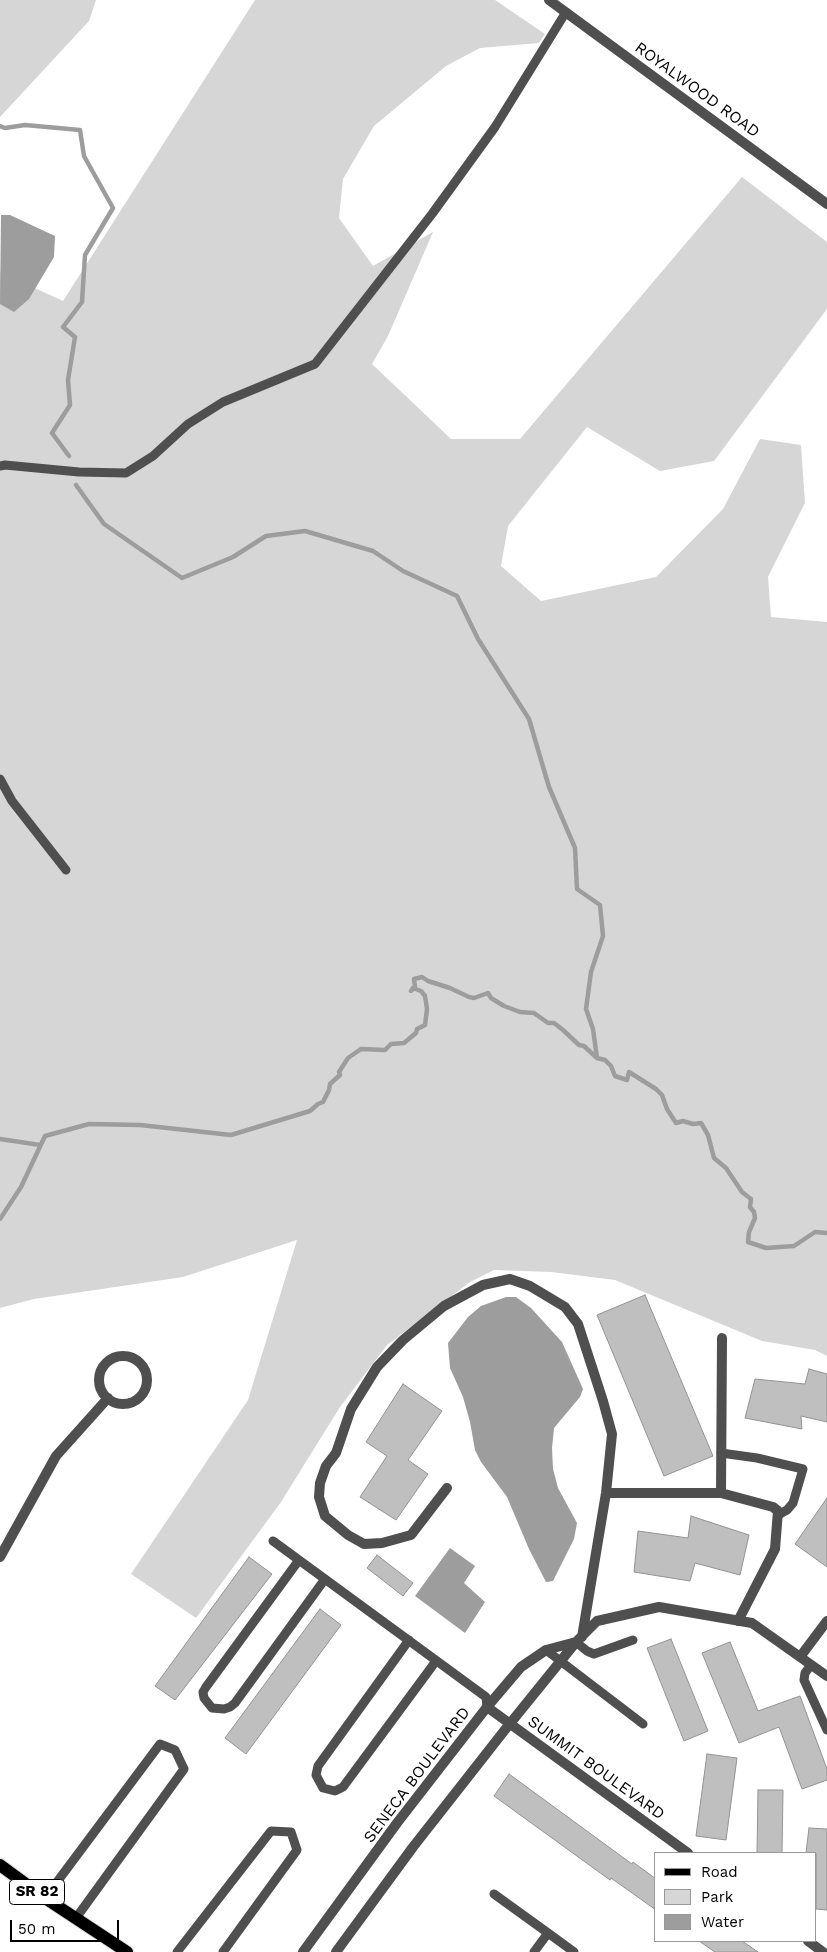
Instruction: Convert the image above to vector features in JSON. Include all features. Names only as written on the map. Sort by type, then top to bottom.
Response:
[{"type":"main road","name":"SR 82","points":[[0,1865],[45,1898],[127,1952]]},
{"type":"street","name":"ROYALWOOD ROAD","points":[[549,0],[827,204]]},
{"type":"street","points":[[447,1488],[411,1535],[382,1543],[364,1544],[348,1535],[325,1516],[319,1497],[320,1482],[326,1466],[336,1454],[351,1409],[377,1367],[403,1340],[444,1306],[483,1285],[510,1279],[530,1286],[565,1307],[578,1324],[612,1434],[606,1494],[579,1639]]},
{"type":"street","points":[[721,1494],[722,1338]]},
{"type":"street","points":[[119,1356],[127,1356],[141,1364],[147,1378],[143,1393],[130,1402],[115,1402],[108,1398],[103,1392],[99,1377],[106,1363],[119,1356]]},
{"type":"street","points":[[0,1557],[50,1464],[70,1438],[108,1398]]},
{"type":"street","points":[[606,1494],[721,1494],[773,1507],[778,1510],[775,1549],[738,1621]]},
{"type":"street","name":"SENECA BOULEVARD","points":[[336,1952],[413,1847],[510,1724],[560,1661],[597,1622],[659,1607],[752,1623],[827,1676]]},
{"type":"street","points":[[800,1657],[827,1621]]},
{"type":"street","name":"SENECA BOULEVARD","points":[[303,1952],[397,1824],[488,1707],[522,1667],[546,1650],[579,1639]]},
{"type":"street","name":"SUMMIT BOULEVARD","points":[[488,1707],[687,1852]]},
{"type":"street","points":[[809,1942],[823,1952]]},
{"type":"lane","points":[[0,466],[79,472],[126,473],[153,456],[188,424],[223,402],[315,364],[432,214],[495,127],[566,12]]},
{"type":"lane","points":[[0,779],[12,801],[66,870]]},
{"type":"lane","points":[[721,1453],[757,1458],[803,1469],[793,1504],[778,1515]]},
{"type":"lane","points":[[273,1541],[486,1697],[488,1707]]},
{"type":"lane","points":[[299,1560],[206,1686],[203,1692],[204,1698],[212,1708],[224,1709],[234,1703],[325,1579]]},
{"type":"lane","points":[[579,1639],[587,1651],[594,1654],[633,1640]]},
{"type":"lane","points":[[409,1640],[318,1766],[316,1775],[323,1788],[335,1791],[343,1787],[436,1661]]},
{"type":"lane","points":[[546,1650],[643,1724]]},
{"type":"lane","points":[[811,1665],[805,1673],[804,1680],[827,1730]]},
{"type":"lane","points":[[45,1898],[160,1744],[175,1750],[184,1769],[76,1918]]},
{"type":"lane","points":[[177,1952],[271,1831],[291,1832],[297,1850],[223,1952]]},
{"type":"lane","points":[[494,1894],[574,1952]]},
{"type":"lane","points":[[534,1952],[548,1933]]},
{"type":"green space","points":[[0,0],[96,0],[89,21],[0,117]]},
{"type":"green space","points":[[255,0],[495,0],[545,34],[539,43],[480,48],[446,66],[374,126],[343,179],[339,218],[373,266],[433,232],[388,336],[372,364],[451,439],[520,439],[742,177],[827,242],[827,309],[714,461],[660,471],[587,427],[508,526],[501,566],[541,601],[656,577],[723,509],[760,439],[801,445],[805,503],[768,577],[771,617],[827,622],[827,1356],[815,1350],[762,1341],[615,1280],[551,1272],[494,1270],[470,1282],[387,1345],[340,1407],[281,1502],[196,1618],[131,1574],[248,1400],[297,1240],[183,1277],[34,1299],[0,1308],[0,272],[63,301]]},
{"type":"water","points":[[1,215],[10,215],[55,236],[54,257],[29,299],[14,312],[0,304]]},
{"type":"water","points":[[506,1297],[516,1297],[531,1308],[562,1342],[583,1389],[580,1397],[554,1428],[552,1448],[553,1469],[558,1488],[577,1523],[574,1539],[553,1581],[546,1582],[529,1549],[507,1497],[481,1462],[475,1450],[463,1397],[450,1368],[448,1343],[468,1317],[481,1306]]},
{"type":"water","points":[[450,1548],[475,1566],[464,1583],[485,1602],[465,1633],[415,1596]]},
{"type":"building","points":[[645,1295],[713,1456],[664,1476],[597,1315]]},
{"type":"building","points":[[809,1369],[827,1374],[827,1422],[801,1416],[802,1429],[745,1418],[755,1379],[805,1384]]},
{"type":"building","points":[[403,1384],[442,1411],[408,1460],[428,1474],[396,1520],[360,1497],[387,1456],[366,1442]]},
{"type":"building","points":[[827,1498],[827,1567],[795,1544]]},
{"type":"building","points":[[691,1516],[749,1535],[740,1575],[695,1563],[690,1581],[634,1572],[638,1531],[688,1538]]},
{"type":"building","points":[[377,1555],[413,1583],[403,1596],[367,1568]]},
{"type":"building","points":[[249,1557],[272,1574],[175,1700],[155,1686]]},
{"type":"building","points":[[320,1609],[341,1625],[246,1754],[225,1738]]},
{"type":"building","points":[[671,1639],[708,1731],[684,1741],[647,1648]]},
{"type":"building","points":[[730,1642],[758,1711],[800,1696],[827,1769],[827,1780],[802,1789],[779,1727],[739,1743],[702,1653]]},
{"type":"building","points":[[707,1754],[737,1758],[726,1840],[696,1836]]},
{"type":"building","points":[[509,1774],[632,1864],[633,1862],[654,1878],[654,1909],[611,1878],[610,1880],[494,1796]]},
{"type":"building","points":[[758,1790],[783,1790],[782,1852],[757,1852]]},
{"type":"building","points":[[809,1828],[827,1829],[827,1910],[817,1909],[817,1852],[806,1852]]},
{"type":"building","points":[[700,1942],[743,1942],[758,1952],[715,1952]]},
{"type":"waterway","points":[[0,126],[5,128],[25,125],[80,130],[84,156],[113,208],[85,255],[82,302],[63,327],[75,337],[68,380],[70,405],[52,433],[69,456]]},
{"type":"waterway","points":[[76,485],[104,524],[182,578],[233,557],[266,536],[305,531],[373,551],[403,571],[457,596],[478,639],[529,719],[549,787],[575,848],[577,889],[600,905],[603,936],[591,972],[586,1009],[593,1029],[597,1058]]},
{"type":"waterway","points":[[0,1219],[21,1187],[45,1136],[89,1124],[140,1125],[231,1135],[310,1111],[323,1102],[330,1084],[340,1075],[339,1072],[348,1058],[361,1049],[385,1050],[391,1044],[404,1043],[416,1033],[417,1029],[425,1025],[427,1009],[425,996],[421,991],[413,988],[411,991],[415,987],[414,979],[422,977],[469,997],[474,998],[488,993],[491,998],[504,1006],[520,1012],[534,1013],[548,1023],[554,1023],[579,1045],[584,1046],[597,1058],[605,1060],[611,1066],[615,1076],[627,1080],[629,1072],[656,1089],[662,1095],[667,1109],[676,1123],[683,1121],[693,1124],[701,1123],[708,1135],[714,1158],[726,1168],[742,1192],[751,1199],[750,1207],[754,1212],[755,1218],[749,1232],[748,1242],[766,1248],[794,1246],[815,1232],[827,1233]]},
{"type":"waterway","points":[[0,1139],[40,1145]]}]
